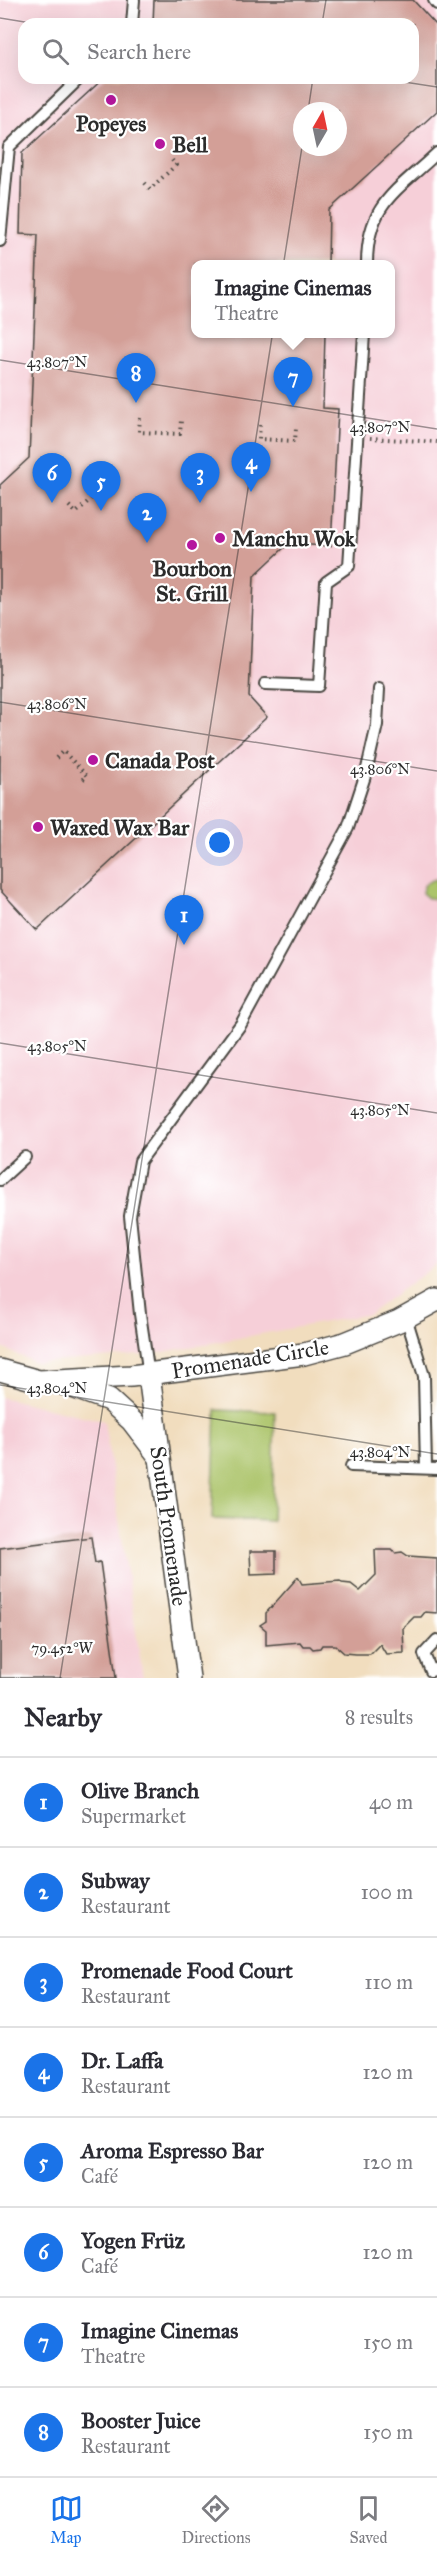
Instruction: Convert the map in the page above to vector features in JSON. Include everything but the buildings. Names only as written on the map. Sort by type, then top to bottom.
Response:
[{"type":"street","name":"Promenade Circle","points":[[0,1370],[39,1381],[149,1375],[304,1354],[345,1343],[406,1317],[437,1300]]},
{"type":"street","name":"South Promenade","points":[[149,1375],[189,1678]]},
{"type":"street","name":"Promenade Circle","points":[[52,1380],[109,1400],[132,1421],[159,1456]]},
{"type":"lane","points":[[132,18],[134,0]]},
{"type":"lane","points":[[434,0],[437,4]]},
{"type":"lane","points":[[0,241],[4,146],[73,84]]},
{"type":"lane","points":[[367,260],[371,224],[386,199],[437,153]]},
{"type":"lane","points":[[265,684],[320,686],[326,582],[349,566],[364,338]]},
{"type":"lane","points":[[149,1375],[130,1216],[140,1161],[241,1024],[348,828],[366,772],[377,725],[379,689]]},
{"type":"lane","points":[[0,1180],[25,1157]]},
{"type":"lane","points":[[351,1466],[432,1468],[424,1376],[406,1317]]},
{"type":"lane","points":[[437,1640],[424,1654],[431,1671],[437,1669]]},
{"type":"path","points":[[145,183],[150,189],[176,165],[171,159]]},
{"type":"path","points":[[140,418],[139,432],[180,434],[181,420]]},
{"type":"path","points":[[260,425],[259,439],[295,441],[296,427]]},
{"type":"path","points":[[357,437],[437,442]]},
{"type":"path","points":[[69,506],[76,513],[100,489],[93,481]]},
{"type":"path","points":[[56,758],[63,752],[87,776],[81,781]]},
{"type":"shaded area","points":[[0,0],[437,0],[437,1264],[369,1314],[152,1354],[36,1363],[0,1347]]},
{"type":"shaded area","points":[[0,1397],[104,1421],[143,1678],[0,1678]]},
{"type":"green space","points":[[437,879],[437,899],[428,898],[422,893],[424,887]]},
{"type":"green space","points":[[216,1410],[275,1412],[272,1521],[212,1519]]},
{"type":"place","name":"Popeyes","points":[[111,100]]},
{"type":"place","name":"Bell","points":[[160,144]]},
{"type":"place","name":"Booster Juice","points":[[136,403]]},
{"type":"place","name":"Imagine Cinemas","points":[[293,407]]},
{"type":"place","name":"Dr. Laffa","points":[[251,492]]},
{"type":"place","name":"Yogen Früz","points":[[52,503]]},
{"type":"place","name":"Promenade Food Court","points":[[200,503]]},
{"type":"place","name":"Aroma Espresso Bar","points":[[101,511]]},
{"type":"place","name":"Manchu Wok","points":[[220,538]]},
{"type":"place","name":"Subway","points":[[147,543]]},
{"type":"place","name":"Bourbon St. Grill","points":[[192,545]]},
{"type":"place","name":"Canada Post","points":[[93,760]]},
{"type":"place","name":"Waxed Wax Bar","points":[[38,827]]},
{"type":"place","name":"Olive Branch","points":[[184,945]]}]
